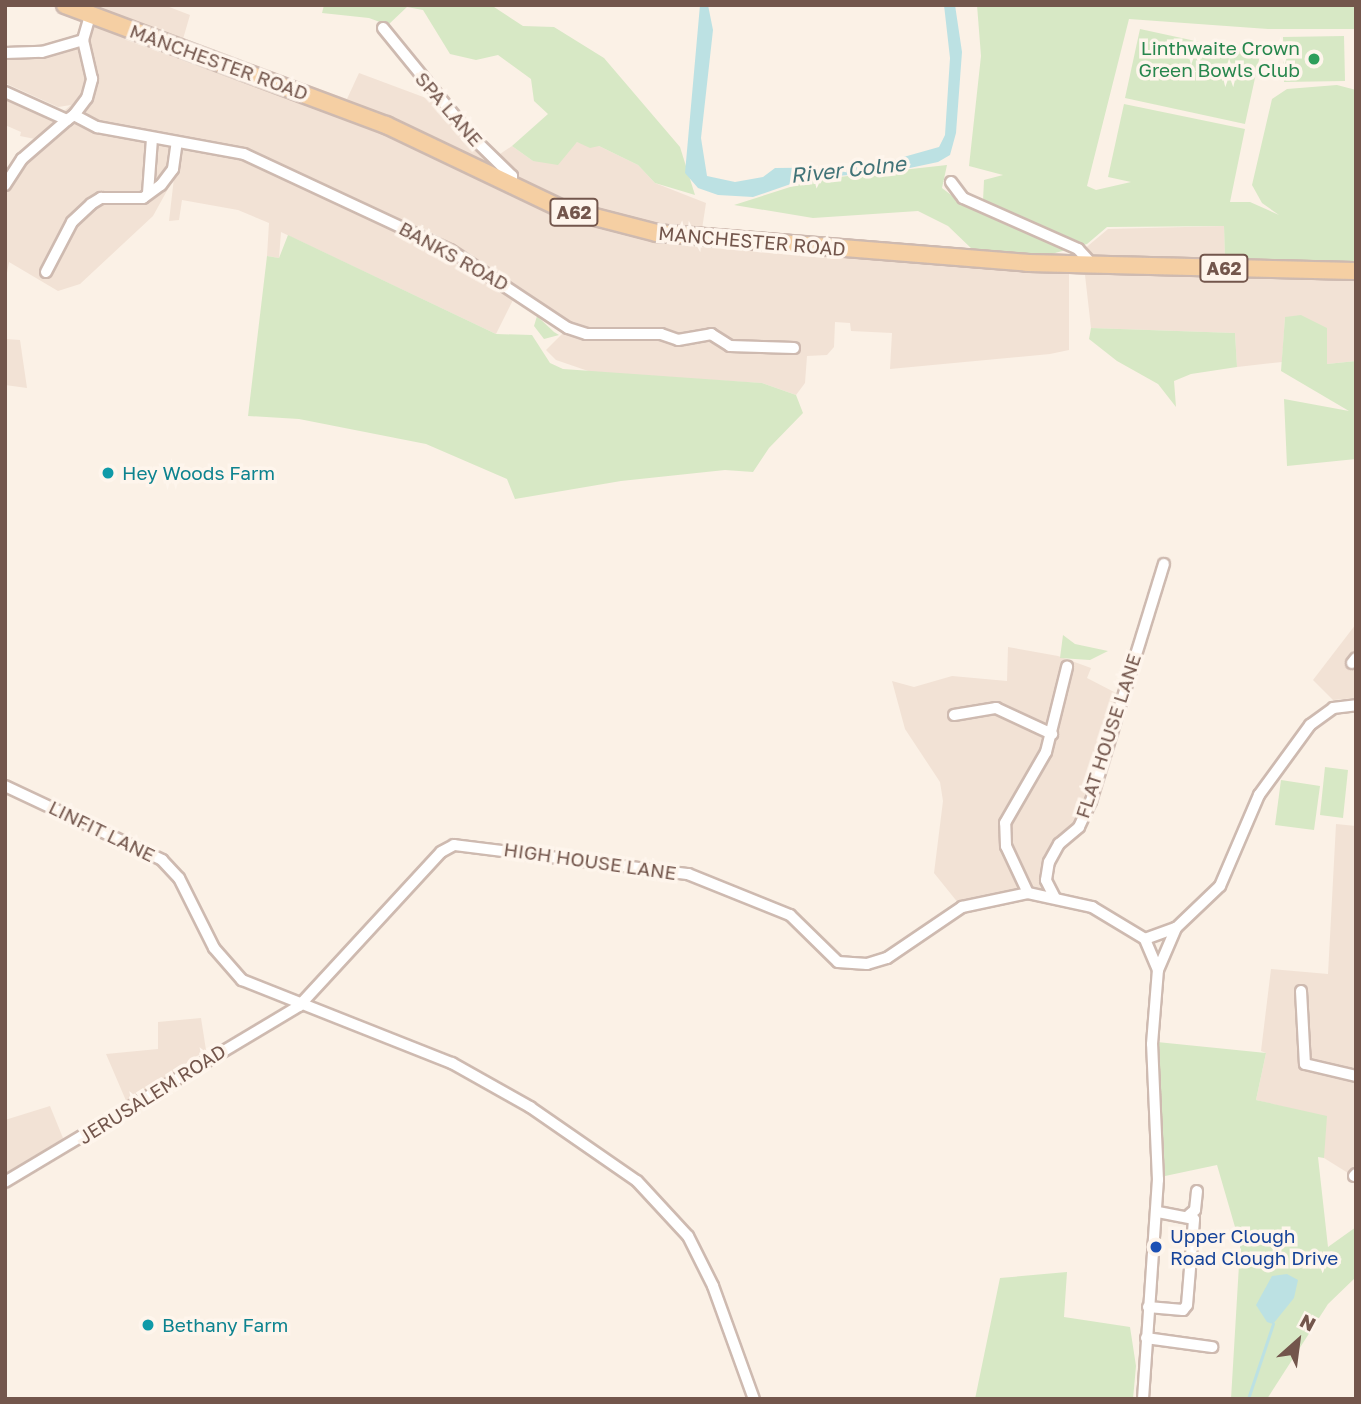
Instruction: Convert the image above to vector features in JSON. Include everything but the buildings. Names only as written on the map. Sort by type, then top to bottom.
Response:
[{"type":"main road","name":"MANCHESTER ROAD","points":[[65,5],[386,125],[512,188],[560,208],[669,234],[1092,264],[1356,271]]},
{"type":"street","points":[[5,185],[27,154],[70,117],[87,98],[92,79],[83,40],[90,15]]},
{"type":"street","name":"SPA LANE","points":[[383,28],[471,137],[512,176],[512,188]]},
{"type":"street","points":[[5,53],[42,52],[83,40]]},
{"type":"street","name":"BANKS ROAD","points":[[5,92],[97,127],[244,154],[409,229],[519,292],[568,328],[586,334],[661,334],[678,340],[711,334],[730,346],[794,348]]},
{"type":"street","points":[[148,192],[152,139]]},
{"type":"street","points":[[46,272],[72,222],[91,204],[101,198],[143,198],[171,175],[177,142]]},
{"type":"street","points":[[951,182],[962,198],[1078,248],[1092,264]]},
{"type":"street","name":"FLAT HOUSE LANE","points":[[1055,898],[1046,880],[1049,862],[1059,844],[1079,827],[1091,801],[1164,564]]},
{"type":"street","points":[[1028,893],[1006,846],[1005,823],[1052,734],[1067,667]]},
{"type":"street","points":[[1143,1399],[1157,1212],[1152,1044],[1158,970],[1165,948],[1176,928],[1220,886],[1259,795],[1310,725],[1328,710],[1356,705]]},
{"type":"street","points":[[954,715],[996,708],[1052,734]]},
{"type":"street","name":"LINFIT LANE","points":[[5,786],[162,860],[179,878],[214,948],[242,980],[299,1006],[355,1021],[452,1063],[530,1107],[637,1181],[688,1236],[713,1286],[754,1399]]},
{"type":"street","name":"HIGH HOUSE LANE","points":[[299,1006],[441,852],[454,845],[688,874],[789,915],[838,962],[867,964],[887,958],[961,907],[1028,893],[1092,907],[1146,939]]},
{"type":"street","points":[[1158,970],[1146,939],[1176,928]]},
{"type":"street","points":[[1301,991],[1305,1064],[1356,1076]]},
{"type":"street","name":"JERUSALEM ROAD","points":[[5,1182],[299,1006]]},
{"type":"street","points":[[1189,1215],[1195,1210],[1197,1191]]},
{"type":"street","points":[[1148,1307],[1183,1310],[1187,1305],[1194,1219],[1189,1215],[1157,1212]]},
{"type":"street","points":[[1146,1338],[1212,1347]]},
{"type":"shaded area","points":[[87,5],[164,5],[190,15],[183,39],[347,99],[359,73],[434,101],[448,100],[497,156],[512,146],[533,161],[568,150],[577,142],[599,146],[638,165],[655,183],[706,203],[702,229],[752,236],[1076,256],[1108,229],[1224,226],[1225,259],[1356,261],[1356,361],[1327,364],[1285,317],[1282,362],[1237,367],[1235,333],[1091,328],[1085,275],[1069,274],[1069,350],[1050,354],[890,369],[892,333],[851,331],[850,323],[835,322],[834,347],[827,355],[807,356],[805,383],[796,395],[762,383],[594,373],[556,360],[546,350],[564,332],[514,298],[496,334],[281,232],[279,258],[267,256],[269,223],[238,210],[182,200],[179,220],[169,221],[174,178],[153,216],[80,284],[58,291],[9,262],[5,284],[5,177],[35,139],[20,136],[21,132],[5,125],[5,98],[53,120],[71,105],[58,107],[5,83],[5,60],[40,58],[74,46],[81,48],[78,32]]},
{"type":"shaded area","points":[[5,339],[20,340],[27,388],[5,385]]},
{"type":"shaded area","points":[[1356,624],[1356,698],[1333,700],[1313,680]]},
{"type":"shaded area","points":[[1008,647],[1058,656],[1091,668],[1087,678],[1118,694],[1083,811],[1056,843],[1047,894],[959,904],[934,873],[943,801],[940,782],[905,729],[892,681],[914,687],[952,676],[1007,681]]},
{"type":"shaded area","points":[[1336,824],[1356,826],[1356,1178],[1324,1158],[1323,1148],[1305,1112],[1256,1100],[1266,1053],[1261,1051],[1271,969],[1328,974]]},
{"type":"shaded area","points":[[201,1018],[206,1050],[127,1103],[106,1054],[158,1049],[158,1022]]},
{"type":"shaded area","points":[[50,1106],[65,1143],[5,1173],[5,1120]]},
{"type":"green space","points":[[324,5],[491,5],[523,26],[554,27],[604,58],[680,147],[695,195],[655,183],[638,165],[599,146],[590,148],[577,142],[558,165],[533,161],[512,146],[548,114],[534,101],[531,79],[498,55],[476,60],[450,54],[423,10],[407,7],[388,25],[369,18],[322,13]]},
{"type":"green space","points":[[977,5],[1356,5],[1356,29],[1268,29],[1129,19],[1087,186],[1096,190],[1131,182],[1108,177],[1124,104],[1245,129],[1230,202],[1250,202],[1279,215],[1262,203],[1252,185],[1272,99],[1287,89],[1337,85],[1356,90],[1356,262],[1225,259],[1224,226],[1107,227],[1087,244],[1048,255],[973,250],[948,226],[918,211],[813,218],[734,205],[812,180],[947,165],[942,188],[968,208],[983,201],[984,180],[1003,175],[969,166],[981,56]]},
{"type":"green space","points":[[1140,29],[1260,55],[1245,124],[1125,98]]},
{"type":"green space","name":"Linthwaite Crown Green Bowls Club","points":[[1344,36],[1345,81],[1284,82],[1283,37]]},
{"type":"green space","points":[[288,235],[496,334],[532,335],[550,363],[563,369],[762,383],[796,395],[803,413],[769,448],[753,472],[725,470],[621,481],[515,499],[507,479],[426,444],[299,419],[248,416],[267,256],[279,258]]},
{"type":"green space","points":[[1301,315],[1327,328],[1327,364],[1356,361],[1356,459],[1287,466],[1284,399],[1349,411],[1281,371],[1285,317]]},
{"type":"green space","points":[[537,316],[559,335],[544,339],[534,326]]},
{"type":"green space","points":[[1091,328],[1235,333],[1237,367],[1191,374],[1174,381],[1176,407],[1158,384],[1117,361],[1089,339]]},
{"type":"green space","points":[[1063,635],[1075,644],[1108,651],[1090,660],[1060,658]]},
{"type":"green space","points":[[1325,767],[1348,770],[1343,818],[1320,815]]},
{"type":"green space","points":[[1281,780],[1320,786],[1314,830],[1275,825]]},
{"type":"green space","points":[[1157,1042],[1266,1053],[1256,1100],[1327,1116],[1324,1158],[1318,1157],[1328,1247],[1356,1227],[1356,1277],[1328,1304],[1267,1399],[1231,1399],[1241,1231],[1235,1227],[1217,1165],[1165,1176]]},
{"type":"green space","points":[[1067,1272],[1064,1317],[1130,1327],[1136,1366],[1133,1399],[975,1399],[1000,1278]]},
{"type":"water","name":"River Colne","points":[[700,5],[708,5],[713,30],[701,138],[707,176],[735,182],[763,177],[775,168],[868,167],[939,147],[945,135],[950,58],[944,5],[955,5],[962,52],[956,133],[950,155],[938,162],[891,172],[808,178],[753,197],[718,195],[698,188],[685,173]]},
{"type":"water","points":[[1287,1274],[1298,1280],[1294,1298],[1273,1324],[1267,1322],[1256,1305],[1272,1276]]},
{"type":"waterway","points":[[1248,1399],[1273,1324]]},
{"type":"place","name":"Linthwaite Crown Green Bowls Club","points":[[1314,59]]},
{"type":"place","name":"Hey Woods Farm","points":[[108,473]]},
{"type":"place","name":"Upper Clough Road Clough Drive","points":[[1156,1247]]},
{"type":"place","name":"Bethany Farm","points":[[148,1325]]}]
